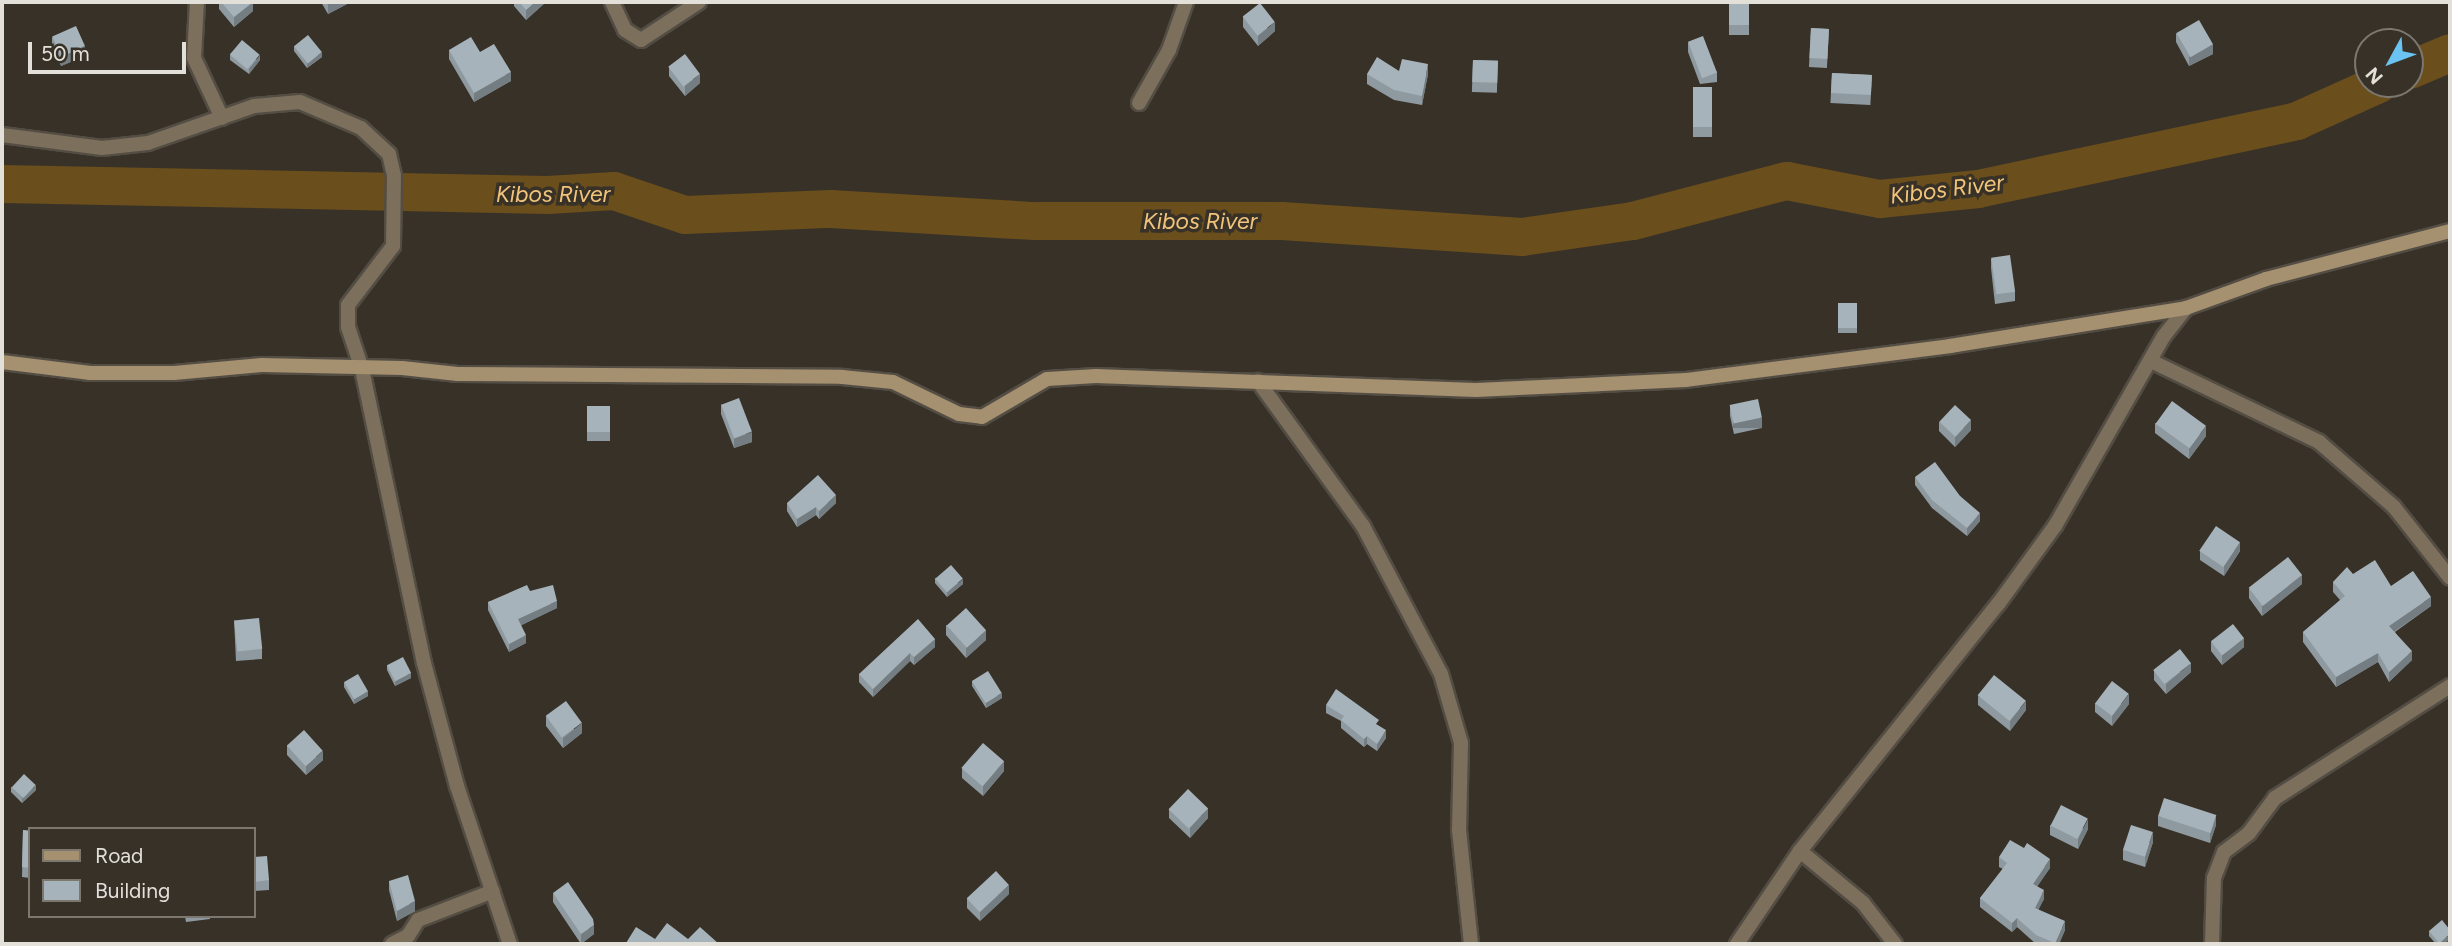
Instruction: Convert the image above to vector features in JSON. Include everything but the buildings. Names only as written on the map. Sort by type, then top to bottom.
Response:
[{"type":"main road","points":[[2,362],[90,373],[174,373],[262,365],[842,377],[892,382],[960,414],[982,417],[1047,379],[1096,376],[1476,390],[1686,380],[1950,346],[2186,308],[2266,279],[2450,231]]},
{"type":"street","points":[[197,2],[194,58],[222,118]]},
{"type":"street","points":[[612,2],[625,30],[641,40],[654,36],[699,2]]},
{"type":"street","points":[[1139,103],[1169,50],[1186,2]]},
{"type":"street","points":[[2,135],[102,148],[148,143],[254,106],[300,102],[330,112],[379,140],[389,154],[394,175],[393,246],[348,304],[348,327],[362,369],[424,663],[457,786],[510,944]]},
{"type":"street","points":[[1737,944],[1800,851],[1999,603],[2055,526],[2151,361],[2186,308]]},
{"type":"street","points":[[2151,361],[2319,442],[2394,507],[2450,578]]},
{"type":"street","points":[[1258,381],[1363,526],[1441,674],[1461,743],[1459,830],[1471,944]]},
{"type":"street","points":[[2211,944],[2214,878],[2224,852],[2249,834],[2275,797],[2450,686]]},
{"type":"street","points":[[1800,851],[1863,903],[1895,944]]},
{"type":"street","points":[[393,944],[408,936],[418,920],[493,891]]},
{"type":"waterway","name":"Kibos River","points":[[2424,64],[2450,53]]},
{"type":"waterway","name":"Kibos River","points":[[2,184],[548,195],[614,191],[685,215],[831,209],[1035,221],[1282,221],[1522,237],[1633,221],[1787,181],[1880,199],[1978,189],[2297,121],[2354,95]]}]
